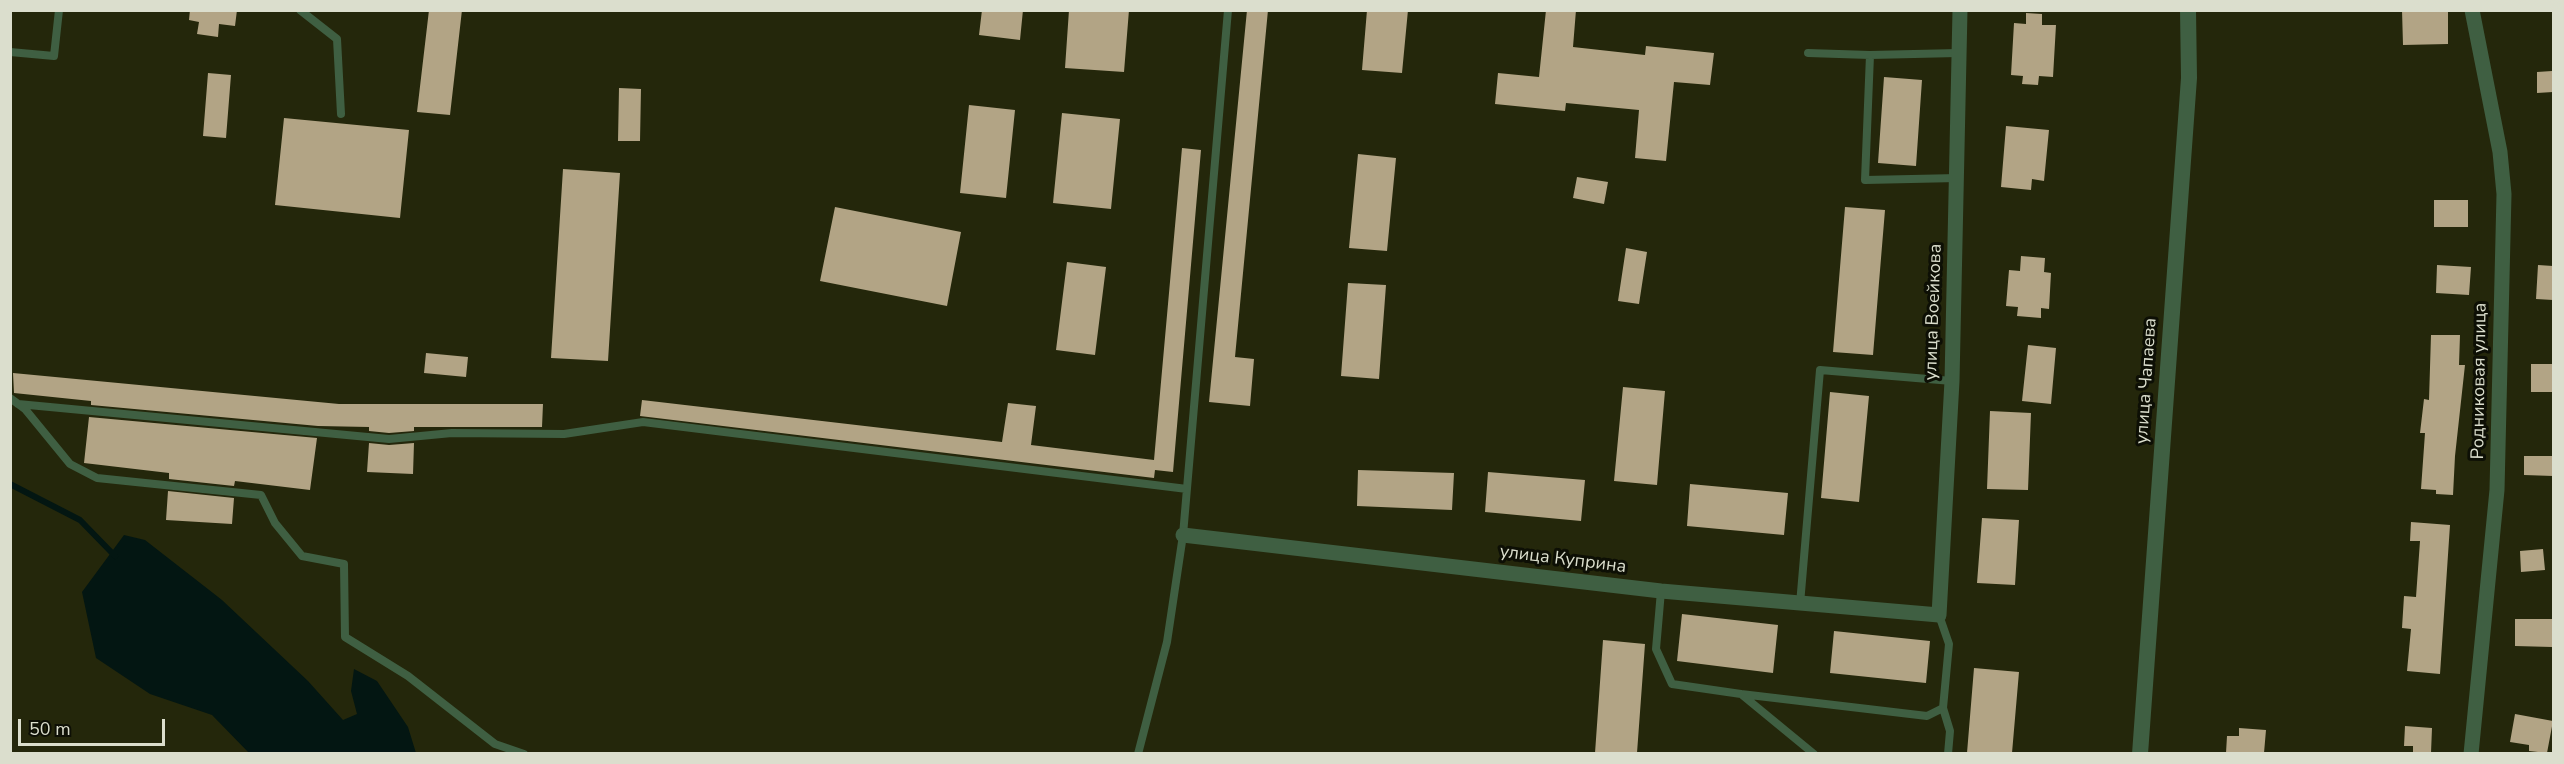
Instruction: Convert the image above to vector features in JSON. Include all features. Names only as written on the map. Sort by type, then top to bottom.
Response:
[{"type":"street","name":"улица Воейкова","points":[[1940,615],[1952,381],[1960,10]]},
{"type":"street","name":"улица Чапаева","points":[[2140,753],[2188,90],[2188,10]]},
{"type":"street","name":"Родниковая улица","points":[[2471,753],[2497,490],[2504,194],[2500,152],[2472,10]]},
{"type":"street","name":"улица Куприна","points":[[1183,535],[1661,591],[1940,615]]},
{"type":"lane","points":[[10,52],[54,56],[59,10]]},
{"type":"lane","points":[[300,10],[337,39],[341,114]]},
{"type":"lane","points":[[1138,753],[1167,642],[1183,535],[1228,10]]},
{"type":"lane","points":[[1808,53],[1870,55],[1958,53]]},
{"type":"lane","points":[[1870,55],[1865,180],[1958,178]]},
{"type":"lane","points":[[1800,604],[1820,370],[1952,381]]},
{"type":"lane","points":[[10,398],[18,404],[70,464],[97,478],[261,495],[275,523],[302,556],[345,564],[345,637],[408,676],[495,744],[524,753]]},
{"type":"lane","points":[[18,404],[389,439],[452,433],[564,434],[643,422],[1186,489]]},
{"type":"lane","points":[[1661,591],[1656,649],[1672,684],[1927,716],[1943,708]]},
{"type":"lane","points":[[1940,615],[1949,645],[1943,708],[1950,730],[1948,753]]},
{"type":"lane","points":[[1742,694],[1814,753]]},
{"type":"shaded area","points":[[124,535],[145,540],[222,600],[308,681],[343,720],[357,714],[351,691],[354,669],[377,681],[408,727],[416,753],[249,753],[212,715],[150,694],[96,658],[82,592]]},
{"type":"building","points":[[190,10],[237,10],[235,26],[219,24],[218,37],[197,34],[199,22],[189,20]]},
{"type":"building","points":[[429,10],[462,10],[450,115],[417,112]]},
{"type":"building","points":[[982,10],[1023,10],[1020,40],[979,35]]},
{"type":"building","points":[[1069,10],[1129,10],[1124,72],[1065,68]]},
{"type":"building","points":[[1247,10],[1268,10],[1235,357],[1254,359],[1250,406],[1209,402]]},
{"type":"building","points":[[1367,10],[1408,10],[1402,73],[1362,70]]},
{"type":"building","points":[[1546,10],[1576,10],[1573,47],[1645,55],[1646,46],[1714,53],[1710,85],[1674,82],[1666,161],[1635,158],[1639,110],[1566,103],[1565,111],[1495,104],[1498,73],[1539,77]]},
{"type":"building","points":[[2402,10],[2448,10],[2448,44],[2403,45]]},
{"type":"building","points":[[2026,13],[2042,14],[2042,25],[2056,25],[2053,77],[2039,76],[2038,85],[2022,84],[2023,76],[2011,75],[2014,23],[2026,24]]},
{"type":"building","points":[[2552,71],[2553,92],[2537,93],[2537,72]]},
{"type":"building","points":[[208,73],[231,75],[226,138],[203,136]]},
{"type":"building","points":[[1884,77],[1922,80],[1916,166],[1878,163]]},
{"type":"building","points":[[619,88],[641,89],[640,141],[618,141]]},
{"type":"building","points":[[969,105],[1015,110],[1006,198],[960,193]]},
{"type":"building","points":[[1062,113],[1120,119],[1111,209],[1053,203]]},
{"type":"building","points":[[284,118],[409,130],[400,218],[275,205]]},
{"type":"building","points":[[2006,126],[2049,130],[2044,181],[2032,179],[2031,190],[2001,187]]},
{"type":"building","points":[[1182,148],[1201,150],[1173,472],[1155,470],[1154,478],[640,416],[642,400],[1002,442],[1008,403],[1036,406],[1031,445],[1154,460]]},
{"type":"building","points":[[1358,154],[1396,158],[1387,251],[1349,248]]},
{"type":"building","points":[[563,169],[620,173],[608,361],[551,358]]},
{"type":"building","points":[[1577,177],[1608,182],[1604,204],[1573,198]]},
{"type":"building","points":[[2434,200],[2468,200],[2468,227],[2434,227]]},
{"type":"building","points":[[835,207],[961,232],[947,306],[820,281]]},
{"type":"building","points":[[1845,207],[1885,210],[1873,355],[1833,352]]},
{"type":"building","points":[[1626,248],[1647,252],[1639,304],[1618,301]]},
{"type":"building","points":[[2021,256],[2045,258],[2044,272],[2051,273],[2049,309],[2041,308],[2041,318],[2017,316],[2018,307],[2006,306],[2009,270],[2020,271]]},
{"type":"building","points":[[1067,262],[1106,267],[1095,355],[1056,350]]},
{"type":"building","points":[[2437,265],[2471,267],[2469,295],[2436,293]]},
{"type":"building","points":[[2538,265],[2553,266],[2553,300],[2536,299]]},
{"type":"building","points":[[1348,283],[1386,285],[1379,379],[1341,376]]},
{"type":"building","points":[[2431,335],[2460,335],[2459,365],[2465,365],[2453,495],[2436,494],[2436,490],[2421,489],[2425,433],[2420,433],[2424,399],[2429,400]]},
{"type":"building","points":[[2028,345],[2056,348],[2051,404],[2022,401]]},
{"type":"building","points":[[426,353],[468,357],[466,377],[424,373]]},
{"type":"building","points":[[2531,364],[2553,364],[2553,392],[2531,392]]},
{"type":"building","points":[[13,373],[339,404],[543,404],[542,427],[414,427],[414,431],[389,433],[369,431],[369,427],[318,426],[91,405],[91,401],[14,393]]},
{"type":"building","points":[[1623,387],[1665,391],[1657,485],[1614,481]]},
{"type":"building","points":[[1830,392],[1869,396],[1859,502],[1821,498]]},
{"type":"building","points":[[1990,411],[2031,413],[2028,490],[1987,489]]},
{"type":"building","points":[[89,417],[317,438],[310,490],[235,481],[234,486],[169,479],[169,473],[84,463]]},
{"type":"building","points":[[369,443],[389,445],[414,443],[413,474],[367,472]]},
{"type":"building","points":[[2524,456],[2553,456],[2553,476],[2524,475]]},
{"type":"building","points":[[1358,470],[1454,473],[1452,510],[1357,506]]},
{"type":"building","points":[[1488,472],[1585,480],[1581,521],[1485,512]]},
{"type":"building","points":[[1690,484],[1788,493],[1784,535],[1687,526]]},
{"type":"building","points":[[168,491],[234,498],[232,524],[166,520]]},
{"type":"building","points":[[1982,518],[2019,520],[2015,585],[1977,583]]},
{"type":"building","points":[[2411,522],[2450,525],[2440,674],[2407,671],[2411,629],[2402,628],[2404,596],[2416,597],[2420,541],[2410,541]]},
{"type":"building","points":[[2543,549],[2545,570],[2521,572],[2520,551]]},
{"type":"building","points":[[1682,614],[1778,625],[1773,673],[1677,661]]},
{"type":"building","points":[[2515,619],[2552,619],[2552,647],[2515,646]]},
{"type":"building","points":[[1834,631],[1930,641],[1926,683],[1830,673]]},
{"type":"building","points":[[1603,640],[1645,644],[1637,753],[1595,753]]},
{"type":"building","points":[[1974,668],[2019,672],[2012,753],[1967,753]]},
{"type":"building","points":[[2515,714],[2553,721],[2547,753],[2529,751],[2529,745],[2510,742]]},
{"type":"building","points":[[2405,726],[2432,728],[2431,753],[2413,753],[2413,746],[2404,746]]},
{"type":"building","points":[[2239,728],[2266,730],[2264,753],[2226,753],[2227,736],[2239,736]]},
{"type":"waterway","points":[[10,484],[80,520],[115,556]]}]
